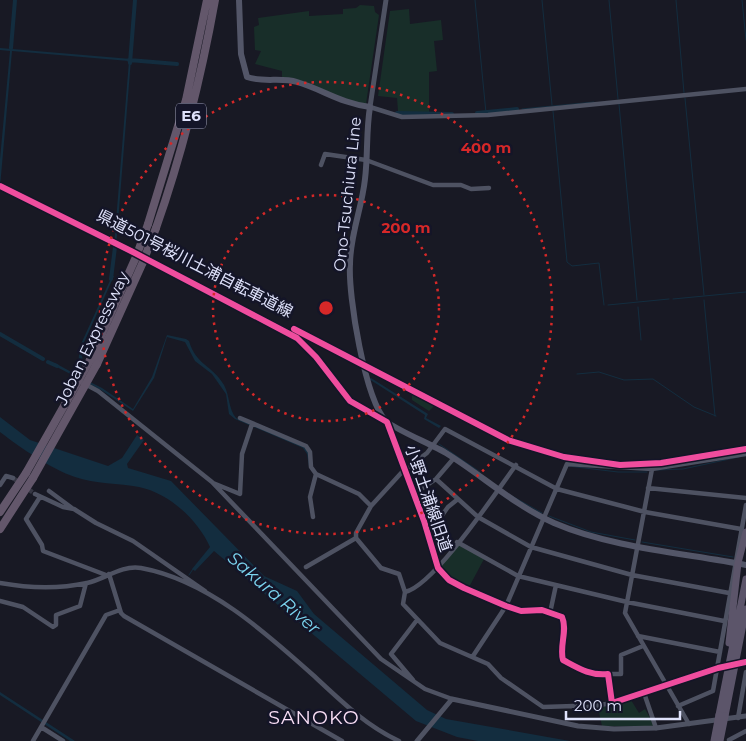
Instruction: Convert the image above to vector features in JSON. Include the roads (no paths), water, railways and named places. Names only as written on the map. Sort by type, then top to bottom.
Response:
[{"type":"highway","name":"Joban Expressway","points":[[0,512],[26,473],[90,360],[136,258],[184,108],[207,0]]},
{"type":"highway","name":"Joban Expressway","points":[[0,529],[33,478],[97,364],[143,262],[156,228],[191,117],[215,0]]},
{"type":"highway","points":[[733,663],[728,650],[736,563],[744,531]]},
{"type":"highway","points":[[733,663],[746,579]]},
{"type":"highway","points":[[714,741],[722,715],[746,609]]},
{"type":"highway","points":[[733,663],[746,635]]},
{"type":"highway","points":[[720,741],[722,715]]},
{"type":"main road","name":"Ono-Tsuchiura Line","points":[[239,0],[241,54],[247,77],[257,80],[296,81],[329,96],[370,107],[365,179],[354,228],[349,266],[364,365],[379,408],[387,422]]},
{"type":"main road","points":[[387,422],[432,444],[498,490],[544,518],[584,533],[638,545],[746,564]]},
{"type":"street","points":[[386,0],[370,107],[402,117],[488,115],[746,89]]},
{"type":"street","points":[[322,165],[325,154],[366,160],[434,185],[461,185],[471,189],[489,188]]},
{"type":"street","points":[[0,186],[289,332],[307,346],[350,401],[387,422]]},
{"type":"street","points":[[72,377],[98,391],[212,482],[382,659],[418,684],[452,700],[578,726],[634,730],[746,716]]},
{"type":"street","points":[[240,418],[306,446],[310,452],[311,467],[316,474],[360,494],[371,506]]},
{"type":"street","name":"小野土浦線旧道","points":[[387,422],[403,471],[414,494],[438,568],[449,580],[506,606],[521,610],[542,610],[550,613]]},
{"type":"street","points":[[212,482],[240,494],[242,454],[252,424]]},
{"type":"street","points":[[746,505],[744,531],[645,512],[558,489],[516,465],[445,429],[427,453],[403,471],[371,506],[356,533],[356,538],[381,568],[399,574],[405,592],[402,604],[440,643],[488,664],[501,678],[543,707],[574,706],[582,708],[612,703],[733,663],[746,662]]},
{"type":"street","points":[[473,656],[506,606],[558,489],[567,464],[652,469],[746,454]]},
{"type":"street","points":[[414,494],[436,479],[454,458]]},
{"type":"street","points":[[405,592],[412,590],[438,568],[516,465]]},
{"type":"street","points":[[652,469],[625,613],[689,724]]},
{"type":"street","points":[[313,517],[310,497],[316,474]]},
{"type":"street","points":[[0,486],[6,476],[12,478]]},
{"type":"street","points":[[436,479],[478,516],[531,548],[632,575],[730,593]]},
{"type":"street","points":[[648,488],[746,497]]},
{"type":"street","points":[[49,491],[74,510],[133,541],[210,595],[268,637],[361,719],[400,741]]},
{"type":"street","points":[[34,494],[74,510]]},
{"type":"street","points":[[40,497],[26,519],[42,545],[43,551],[108,575]]},
{"type":"street","points":[[428,535],[448,507],[458,499]]},
{"type":"street","points":[[306,567],[356,538]]},
{"type":"street","points":[[457,542],[518,576],[627,602],[724,621]]},
{"type":"street","points":[[678,706],[710,694],[718,668],[724,621],[736,563]]},
{"type":"street","points":[[0,583],[46,586],[86,583],[128,568],[140,568],[166,574],[210,595]]},
{"type":"street","points":[[108,575],[120,610],[124,616],[342,741]]},
{"type":"street","points":[[0,601],[24,607],[53,627],[56,625],[56,614],[80,606],[86,583]]},
{"type":"street","points":[[556,585],[550,613],[562,617],[564,622],[561,653],[563,660],[581,670],[596,675],[621,674],[621,655],[643,646]]},
{"type":"street","points":[[33,741],[106,615],[120,610]]},
{"type":"street","points":[[417,620],[391,654],[418,684]]},
{"type":"street","points":[[638,636],[720,652]]},
{"type":"street","points":[[738,718],[746,672]]},
{"type":"street","points":[[608,674],[612,703]]},
{"type":"street","points":[[644,693],[656,728]]},
{"type":"street","points":[[417,741],[452,700]]},
{"type":"street","points":[[42,726],[63,741]]},
{"type":"street","points":[[729,740],[746,731]]},
{"type":"water","points":[[0,48],[131,59],[116,247],[114,246],[129,61],[12,51],[0,187],[0,159],[10,51],[0,50]]},
{"type":"water","points":[[112,276],[114,276],[81,349],[83,362],[76,375],[102,388],[133,409],[152,377],[167,335],[186,339],[200,360],[224,385],[236,418],[304,446],[309,453],[309,467],[307,454],[303,448],[235,419],[229,414],[226,394],[212,374],[195,361],[185,342],[167,337],[154,378],[133,411],[101,390],[53,365],[55,363],[75,374],[81,344]]},
{"type":"water","points":[[371,378],[428,414],[426,418],[441,426],[439,428],[424,419],[425,415],[369,379]]},
{"type":"water","name":"Sakura River","points":[[0,417],[30,440],[108,466],[122,458],[137,435],[144,440],[127,464],[128,468],[171,481],[264,576],[297,591],[314,614],[427,710],[446,719],[570,741],[478,741],[457,737],[416,721],[214,551],[195,571],[192,569],[210,547],[198,527],[181,509],[150,490],[83,479],[56,469],[0,432]]},
{"type":"water","points":[[0,692],[75,741],[70,741],[0,695]]},
{"type":"waterway","points":[[11,48],[15,0]]},
{"type":"waterway","points":[[130,63],[135,0]]},
{"type":"waterway","points":[[475,0],[486,113]]},
{"type":"waterway","points":[[542,0],[552,105]]},
{"type":"waterway","points":[[609,0],[618,99]]},
{"type":"waterway","points":[[676,0],[684,93]]},
{"type":"waterway","points":[[742,0],[746,40]]},
{"type":"waterway","points":[[129,60],[177,64]]},
{"type":"waterway","points":[[685,98],[704,295]]},
{"type":"waterway","points":[[522,109],[594,102]]},
{"type":"waterway","points":[[619,104],[637,300]]},
{"type":"waterway","points":[[477,113],[517,109]]},
{"type":"waterway","points":[[553,111],[567,262],[572,266],[599,263],[604,305]]},
{"type":"waterway","points":[[397,113],[452,114]]},
{"type":"waterway","points":[[111,279],[115,247]]},
{"type":"waterway","points":[[673,299],[746,292]]},
{"type":"waterway","points":[[608,305],[669,299]]},
{"type":"waterway","points":[[704,300],[715,416]]},
{"type":"waterway","points":[[638,307],[641,340]]},
{"type":"waterway","points":[[0,334],[43,359]]},
{"type":"waterway","points":[[48,362],[57,366]]},
{"type":"waterway","points":[[577,374],[599,372],[624,380],[653,379],[694,407],[716,416]]},
{"type":"waterway","points":[[439,444],[480,472]]},
{"type":"waterway","points":[[657,470],[683,469],[739,457]]},
{"type":"waterway","points":[[568,466],[618,472],[647,472]]},
{"type":"waterway","points":[[512,496],[542,513]]},
{"type":"waterway","points":[[549,516],[591,532],[635,540]]},
{"type":"waterway","points":[[642,542],[733,557]]},
{"type":"waterway","points":[[189,575],[193,569]]},
{"type":"tunnel","points":[[13,478],[35,494]]},
{"type":"district","name":"SANOKO","points":[[314,717]]}]
